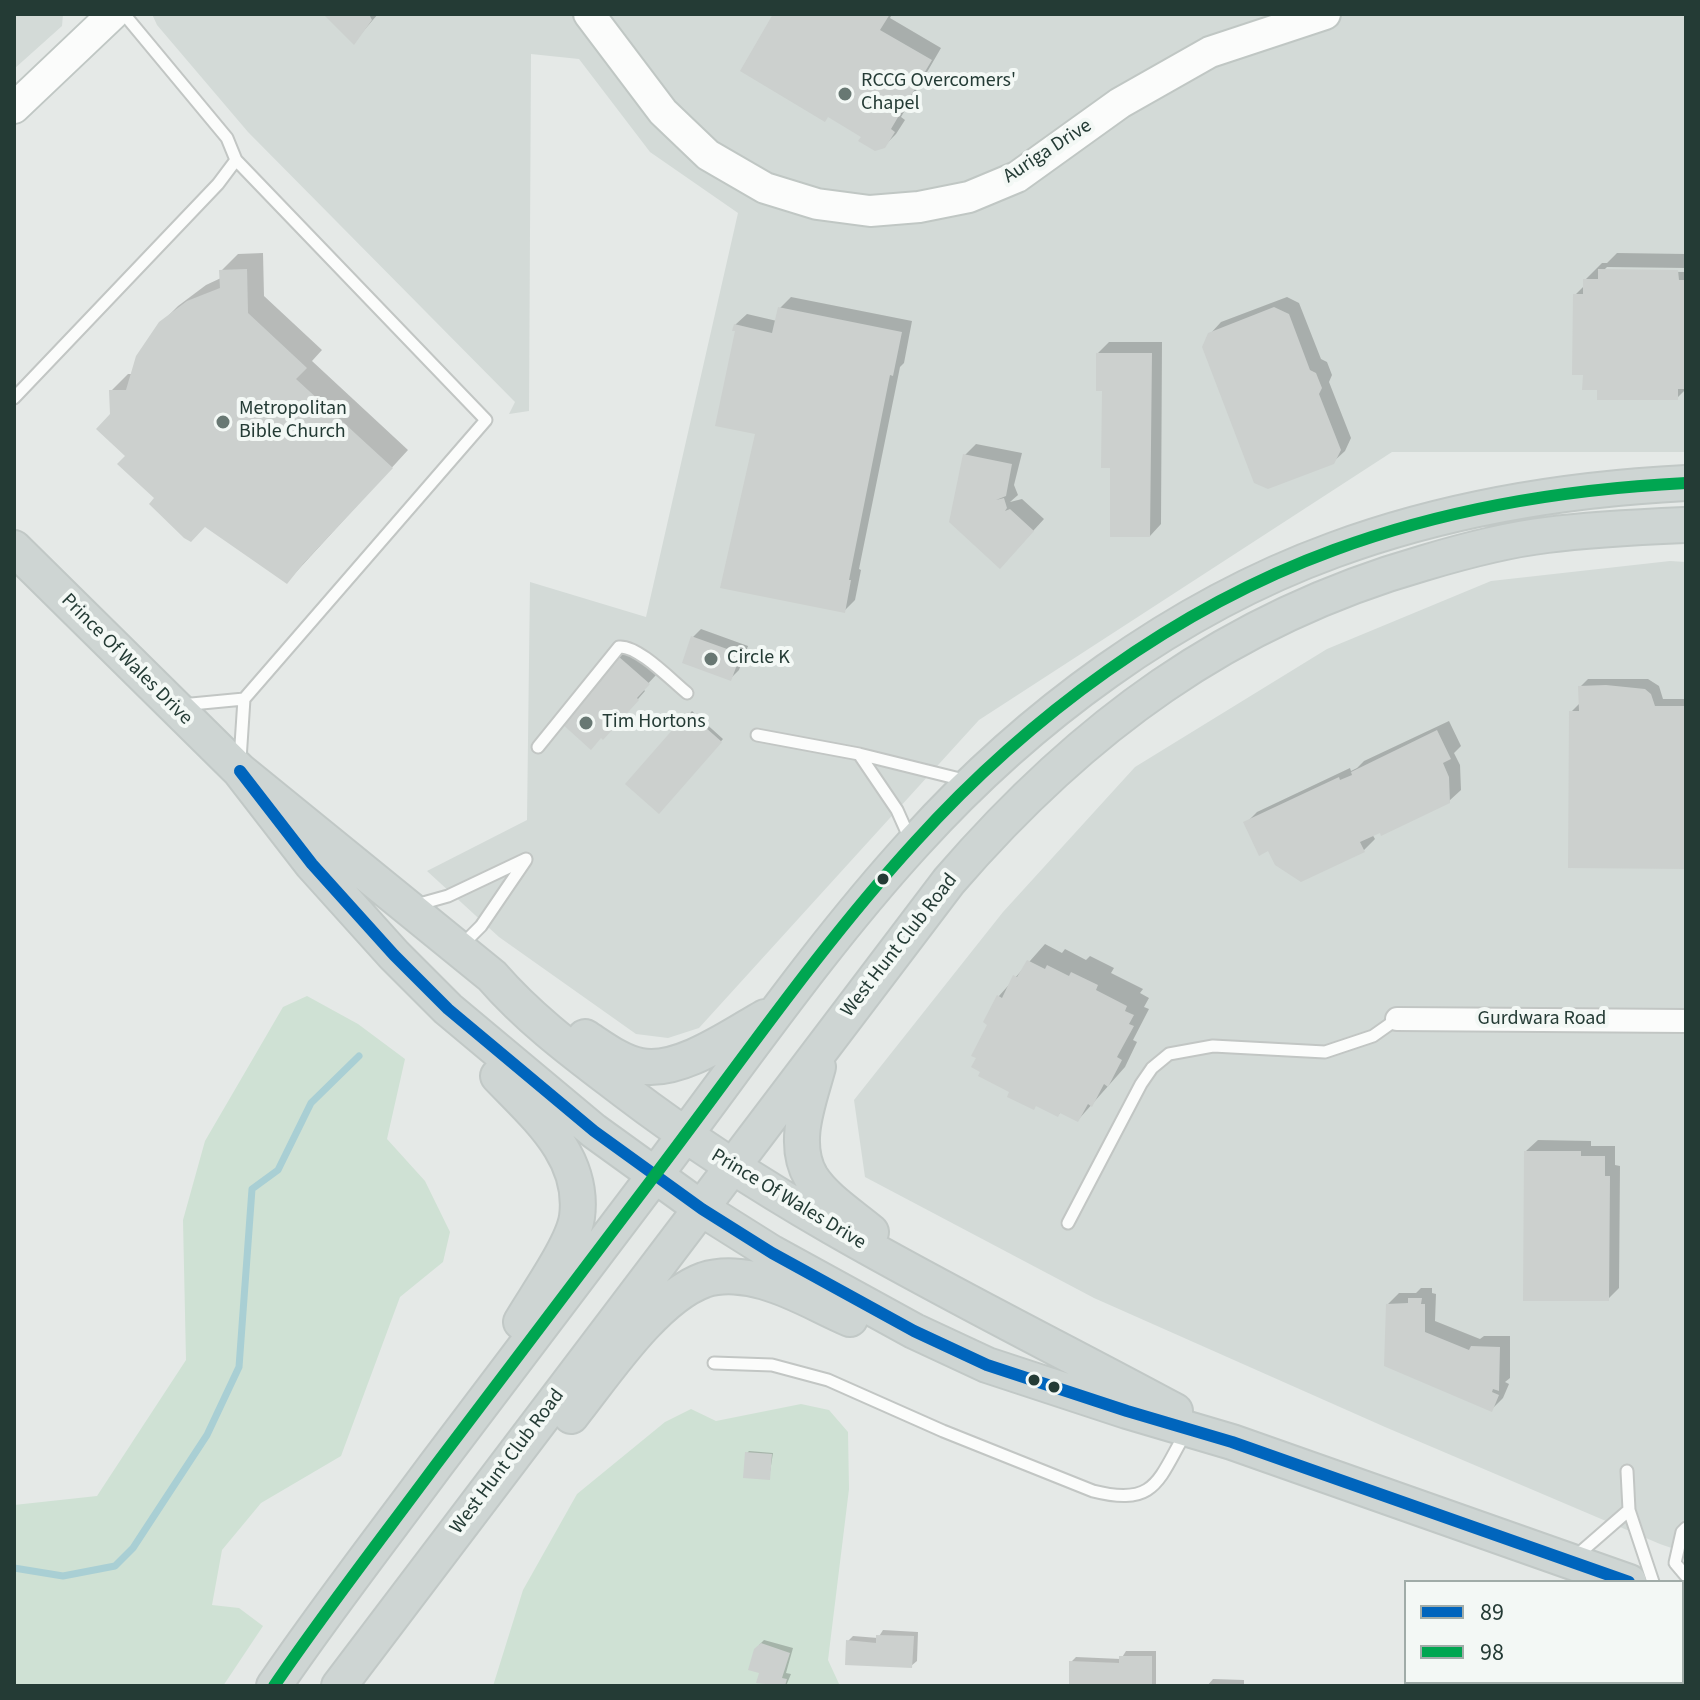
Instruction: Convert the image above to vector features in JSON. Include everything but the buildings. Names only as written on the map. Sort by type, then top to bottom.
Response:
[{"type":"main road","points":[[274,1686],[776,1011],[912,844],[972,782],[1052,714],[1181,624],[1235,595],[1331,551],[1477,508],[1590,489],[1686,483]]},
{"type":"main road","name":"West Hunt Club Road","points":[[339,1686],[949,881],[1061,763],[1102,728],[1196,662],[1299,607],[1377,577],[1457,553],[1545,535],[1686,525]]},
{"type":"main road","name":"Prince Of Wales Drive","points":[[14,548],[240,771],[492,976],[514,1001],[559,1041],[684,1136],[829,1226],[1232,1442]]},
{"type":"main road","name":"Prince Of Wales Drive","points":[[240,771],[312,864],[402,964],[448,1009],[594,1131],[702,1209],[850,1297],[987,1365],[1232,1442],[1623,1580]]},
{"type":"main road","points":[[402,964],[418,968],[434,965],[458,949]]},
{"type":"main road","points":[[492,976],[622,1060],[644,1067],[664,1066],[712,1048],[776,1011]]},
{"type":"main road","points":[[441,1459],[557,1261],[577,1218],[574,1171],[563,1149],[473,1050],[448,1009]]},
{"type":"main road","points":[[824,1044],[802,1132],[802,1151],[811,1176],[826,1194],[919,1275]]},
{"type":"main road","points":[[370,1643],[540,1454],[658,1309],[705,1279],[731,1277],[764,1282],[887,1334],[987,1365]]},
{"type":"street","points":[[14,108],[113,14]]},
{"type":"street","name":"Auriga Drive","points":[[589,14],[663,112],[708,155],[765,188],[817,204],[870,211],[919,207],[969,197],[1017,177],[1120,103],[1210,52],[1325,14]]},
{"type":"street","name":"Gurdwara Road","points":[[1397,1019],[1686,1021]]},
{"type":"lane","points":[[124,14],[227,138],[236,160],[486,420],[244,699],[240,771]]},
{"type":"lane","points":[[14,398],[218,184],[236,160]]},
{"type":"lane","points":[[538,747],[616,648],[622,646],[638,652],[687,693]]},
{"type":"lane","points":[[171,705],[244,699]]},
{"type":"lane","points":[[757,735],[859,754],[972,782]]},
{"type":"lane","points":[[859,754],[897,810],[912,844]]},
{"type":"lane","points":[[407,907],[448,896],[526,859],[481,926],[458,949]]},
{"type":"lane","points":[[1068,1223],[1141,1084],[1152,1068],[1169,1054],[1213,1046],[1325,1052],[1373,1036],[1397,1019]]},
{"type":"lane","points":[[714,1363],[772,1365],[828,1380],[943,1431],[1093,1491],[1113,1496],[1135,1497],[1149,1489],[1160,1478],[1188,1429]]},
{"type":"lane","points":[[1627,1471],[1629,1510],[1652,1580]]},
{"type":"lane","points":[[1569,1561],[1629,1510]]},
{"type":"lane","points":[[1686,1528],[1682,1532],[1675,1563],[1686,1576]]},
{"type":"shaded area","points":[[14,14],[63,14],[62,26],[14,69]]},
{"type":"shaded area","points":[[152,14],[1686,14],[1686,452],[1392,452],[979,720],[699,1028],[668,1038],[636,1034],[499,937],[427,871],[527,820],[530,582],[646,617],[738,213],[650,152],[579,59],[531,54],[529,411],[509,414],[515,402],[248,132],[157,25]]},
{"type":"shaded area","points":[[1670,561],[1686,562],[1686,1553],[1385,1427],[1094,1298],[865,1177],[854,1100],[1003,912],[1135,767],[1327,649],[1491,581]]},
{"type":"green space","points":[[307,996],[358,1024],[405,1059],[387,1139],[425,1181],[450,1232],[443,1262],[400,1297],[341,1456],[261,1503],[222,1550],[212,1605],[239,1608],[263,1626],[223,1686],[14,1686],[14,1505],[97,1496],[186,1360],[183,1220],[205,1141],[283,1007]]},
{"type":"green space","points":[[801,1404],[829,1410],[848,1432],[849,1489],[828,1660],[840,1686],[493,1686],[523,1590],[577,1494],[665,1422],[691,1409],[716,1421]]},
{"type":"waterway","points":[[14,1568],[63,1576],[115,1566],[133,1548],[207,1435],[239,1367],[252,1189],[278,1170],[311,1103],[359,1056]]},
{"type":"transit line","name":"98","points":[[274,1686],[812,965],[915,842],[959,796],[1055,710],[1161,635],[1275,574],[1334,550],[1420,523],[1508,503],[1596,490],[1686,483]]},
{"type":"transit line","name":"89","points":[[240,771],[312,864],[394,955],[448,1009],[594,1131],[702,1209],[772,1253],[914,1331],[987,1365],[1232,1442],[1623,1580]]},
{"type":"place","name":"RCCG Overcomers' Chapel","points":[[845,94]]},
{"type":"place","name":"Metropolitan Bible Church","points":[[223,422]]},
{"type":"place","name":"Circle K","points":[[711,659]]},
{"type":"place","name":"Tim Hortons","points":[[586,723]]}]
